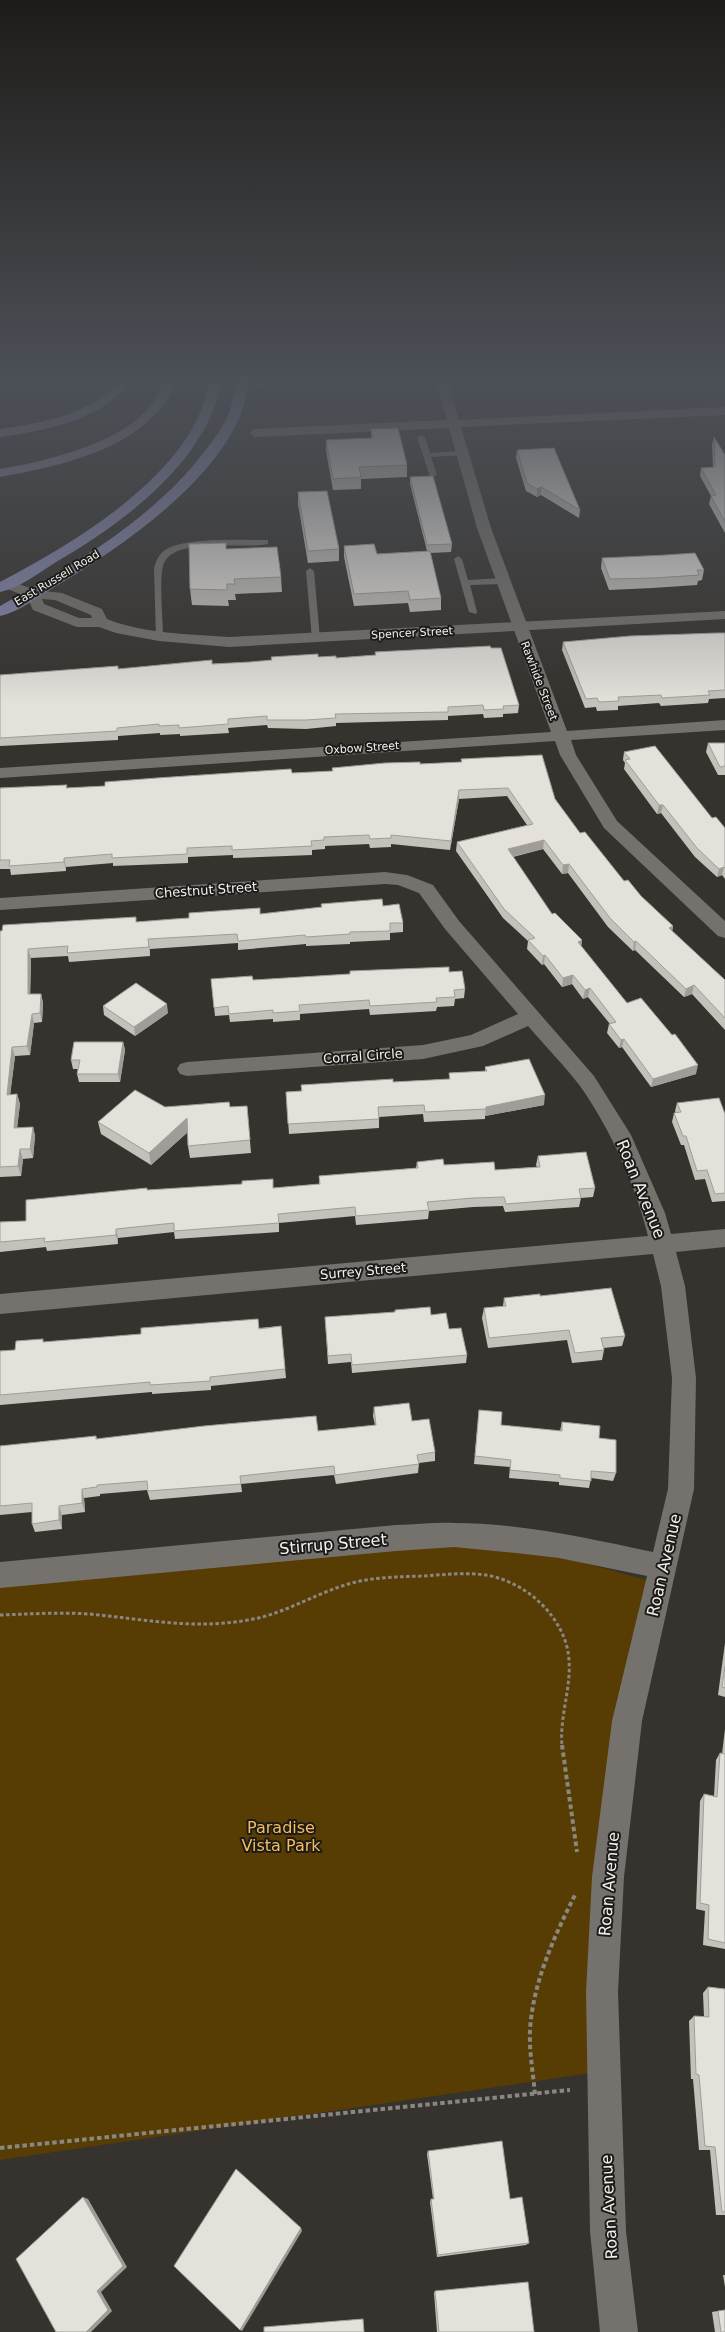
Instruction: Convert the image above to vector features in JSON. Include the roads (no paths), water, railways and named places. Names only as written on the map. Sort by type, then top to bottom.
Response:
[{"type":"main road","name":"East Russell Road","points":[[4,586],[62,553],[102,526],[148,487]]},
{"type":"main road","name":"East Russell Road","points":[[0,612],[93,558],[150,516],[181,487]]},
{"type":"street","name":"Rawhide Street","points":[[473,487],[484,528],[502,580],[568,755],[610,824],[725,932]]},
{"type":"street","points":[[4,586],[33,594]]},
{"type":"street","name":"Spencer Street","points":[[33,594],[38,607],[77,623],[101,622],[116,628],[159,636],[229,642],[316,639],[725,615]]},
{"type":"street","name":"Oxbow Street","points":[[0,773],[725,725]]},
{"type":"street","name":"Chestnut Street","points":[[0,904],[364,879],[401,879],[411,882]]},
{"type":"street","name":"Roan Avenue","points":[[411,882],[426,889],[452,926],[532,1016],[587,1081],[620,1135],[654,1213],[664,1244],[673,1286],[684,1378],[681,1489],[627,1721],[608,1877],[602,1992],[608,2231],[619,2332]]},
{"type":"street","name":"Corral Circle","points":[[187,1069],[423,1052],[476,1041],[532,1016]]},
{"type":"street","name":"Surrey Street","points":[[0,1304],[725,1238]]},
{"type":"street","name":"Stirrup Street","points":[[0,1575],[396,1538],[454,1535],[559,1545],[664,1567]]},
{"type":"lane","points":[[159,636],[158,568],[160,558],[171,550],[186,546],[265,542]]},
{"type":"lane","points":[[458,559],[473,612]]},
{"type":"lane","points":[[310,571],[316,639]]},
{"type":"lane","points":[[464,583],[502,580]]},
{"type":"park label","name":"Paradise Vista Park","points":[[281,1836]]}]
